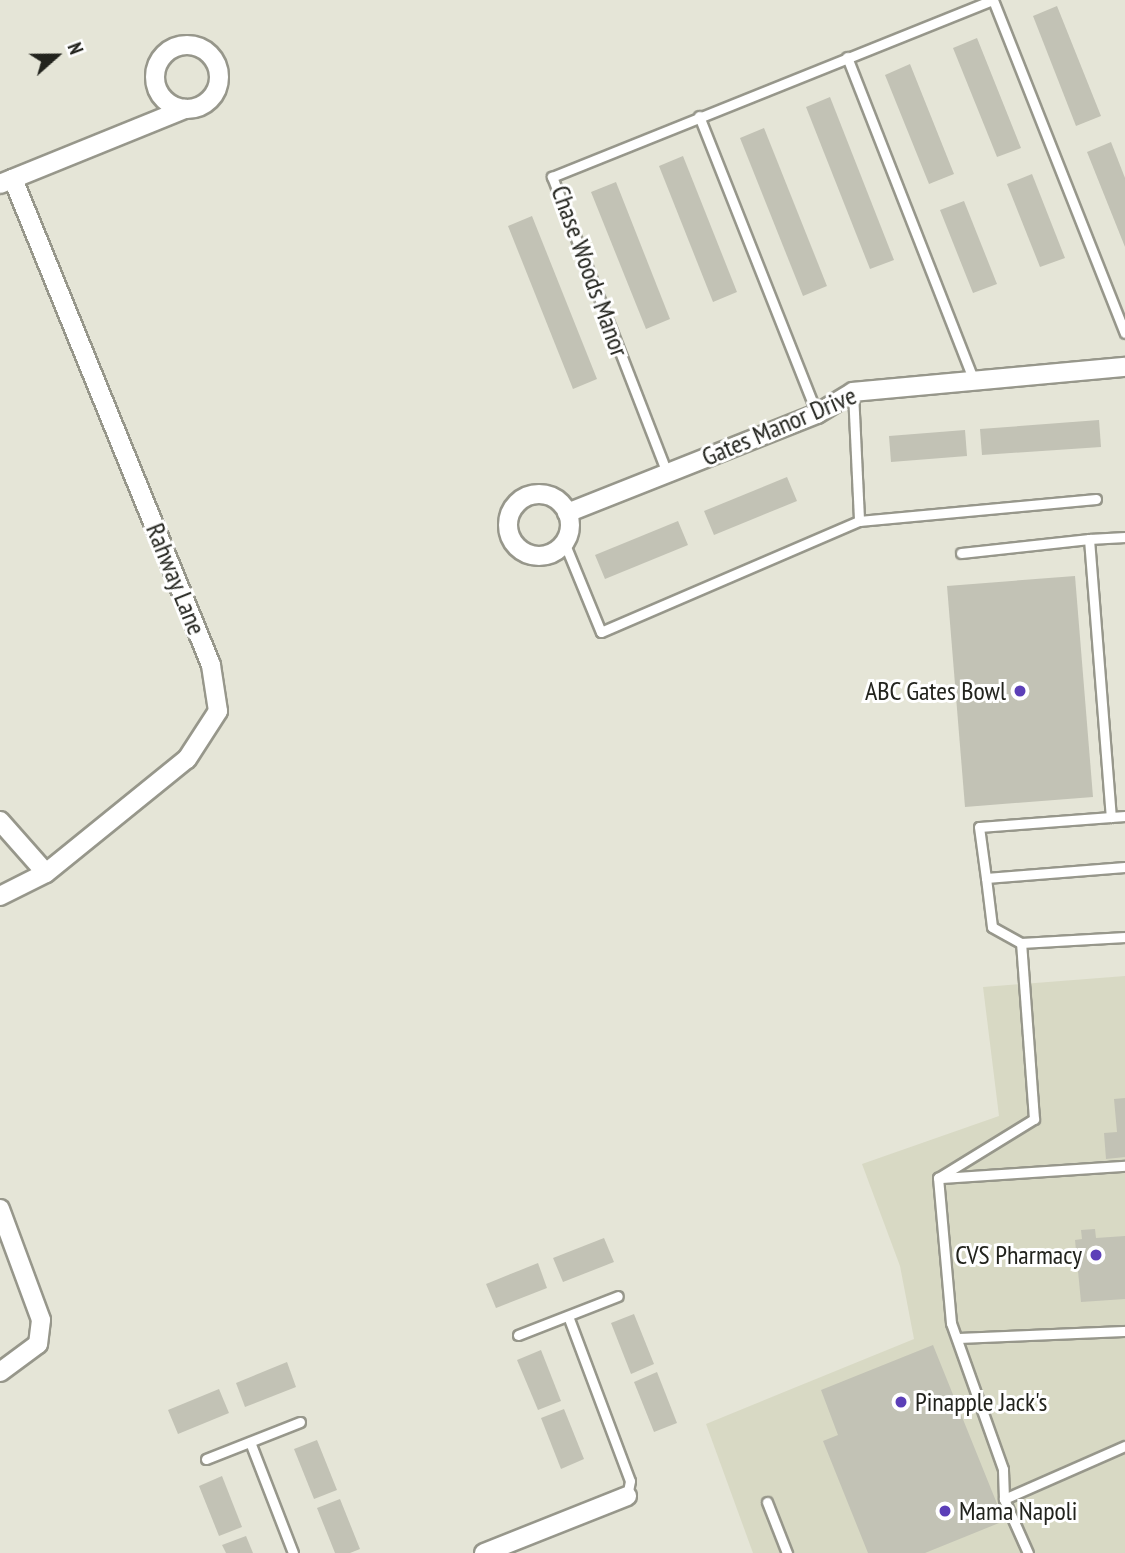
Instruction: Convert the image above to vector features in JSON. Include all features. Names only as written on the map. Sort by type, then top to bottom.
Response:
[{"type":"street","points":[[7,182],[185,109]]},
{"type":"street","name":"Rahway Lane","points":[[0,896],[46,873],[202,744],[218,711],[219,691],[7,182]]},
{"type":"street","name":"Gates Manor Drive","points":[[567,513],[817,414],[853,392],[1125,367]]},
{"type":"street","points":[[535,494],[554,498],[567,513],[564,542],[547,555],[526,553],[511,539],[509,519],[517,502],[535,494]]},
{"type":"street","points":[[0,821],[46,873]]},
{"type":"street","points":[[0,1209],[41,1320],[38,1344],[0,1372]]},
{"type":"street","points":[[484,1553],[627,1496]]},
{"type":"lane","name":"Chase Woods Manor","points":[[667,473],[552,177],[993,0],[1125,332]]},
{"type":"lane","points":[[847,57],[973,379]]},
{"type":"lane","points":[[699,116],[817,414]]},
{"type":"lane","points":[[853,392],[859,521]]},
{"type":"lane","points":[[564,542],[601,632],[859,521],[1096,499]]},
{"type":"lane","points":[[961,553],[1125,537]]},
{"type":"lane","points":[[1089,540],[1111,817]]},
{"type":"lane","points":[[1125,816],[979,827],[992,927],[1021,943],[1125,937]]},
{"type":"lane","points":[[986,878],[1125,867]]},
{"type":"lane","points":[[938,1178],[1034,1119],[1021,943]]},
{"type":"lane","points":[[938,1178],[1125,1166]]},
{"type":"lane","points":[[938,1178],[938,1233],[957,1338],[1003,1469],[1004,1499],[1028,1553]]},
{"type":"lane","points":[[518,1335],[618,1296]]},
{"type":"lane","points":[[568,1315],[630,1481],[627,1496]]},
{"type":"lane","points":[[957,1338],[1125,1331]]},
{"type":"lane","points":[[206,1459],[300,1422]]},
{"type":"lane","points":[[250,1442],[293,1553]]},
{"type":"lane","points":[[1004,1499],[1125,1446]]},
{"type":"lane","points":[[767,1502],[787,1553]]},
{"type":"shaded area","points":[[1125,976],[1125,1553],[753,1553],[706,1424],[914,1339],[900,1266],[862,1164],[999,1116],[983,987]]},
{"type":"building","points":[[1057,6],[1101,116],[1076,126],[1033,16]]},
{"type":"building","points":[[977,38],[1021,148],[997,157],[953,48]]},
{"type":"building","points":[[910,64],[954,174],[929,184],[885,75]]},
{"type":"building","points":[[830,97],[894,260],[870,269],[806,107]]},
{"type":"building","points":[[764,128],[827,286],[803,296],[740,138]]},
{"type":"building","points":[[1111,142],[1125,178],[1125,247],[1087,152]]},
{"type":"building","points":[[683,156],[737,292],[713,302],[659,166]]},
{"type":"building","points":[[1032,174],[1065,258],[1040,267],[1007,184]]},
{"type":"building","points":[[616,182],[670,319],[646,329],[591,192]]},
{"type":"building","points":[[964,201],[997,284],[973,293],[940,210]]},
{"type":"building","points":[[532,216],[597,379],[573,389],[508,226]]},
{"type":"building","points":[[1099,420],[1101,447],[982,455],[980,429]]},
{"type":"building","points":[[965,430],[967,456],[891,462],[889,436]]},
{"type":"building","points":[[787,477],[797,501],[714,535],[704,511]]},
{"type":"building","points":[[678,521],[688,545],[605,579],[595,555]]},
{"type":"building","name":"ABC Gates Bowl","points":[[1075,576],[1093,797],[965,807],[947,586]]},
{"type":"building","points":[[1125,1098],[1125,1157],[1106,1159],[1104,1133],[1117,1132],[1114,1099]]},
{"type":"building","name":"CVS Pharmacy","points":[[1095,1229],[1096,1238],[1125,1236],[1125,1299],[1081,1302],[1075,1240],[1082,1239],[1081,1230]]},
{"type":"building","points":[[604,1238],[614,1262],[563,1282],[553,1258]]},
{"type":"building","points":[[538,1263],[547,1288],[496,1308],[486,1284]]},
{"type":"building","points":[[634,1314],[654,1364],[631,1374],[611,1323]]},
{"type":"building","points":[[933,1345],[1004,1521],[925,1553],[868,1553],[823,1441],[838,1435],[821,1390]]},
{"type":"building","points":[[541,1350],[561,1401],[538,1410],[517,1360]]},
{"type":"building","points":[[287,1362],[296,1387],[245,1407],[236,1383]]},
{"type":"building","points":[[657,1372],[677,1423],[654,1432],[634,1382]]},
{"type":"building","points":[[219,1389],[229,1413],[178,1434],[168,1410]]},
{"type":"building","points":[[564,1409],[584,1459],[561,1469],[541,1418]]},
{"type":"building","points":[[317,1440],[337,1490],[314,1499],[294,1449]]},
{"type":"building","points":[[222,1476],[242,1527],[219,1536],[199,1486]]},
{"type":"building","points":[[340,1499],[360,1549],[350,1553],[335,1553],[317,1508]]},
{"type":"building","points":[[246,1536],[253,1553],[226,1553],[222,1545]]},
{"type":"place","name":"ABC Gates Bowl","points":[[1020,691]]},
{"type":"place","name":"CVS Pharmacy","points":[[1096,1255]]},
{"type":"place","name":"Pinapple Jack's","points":[[901,1402]]},
{"type":"place","name":"Mama Napoli","points":[[945,1511]]}]
